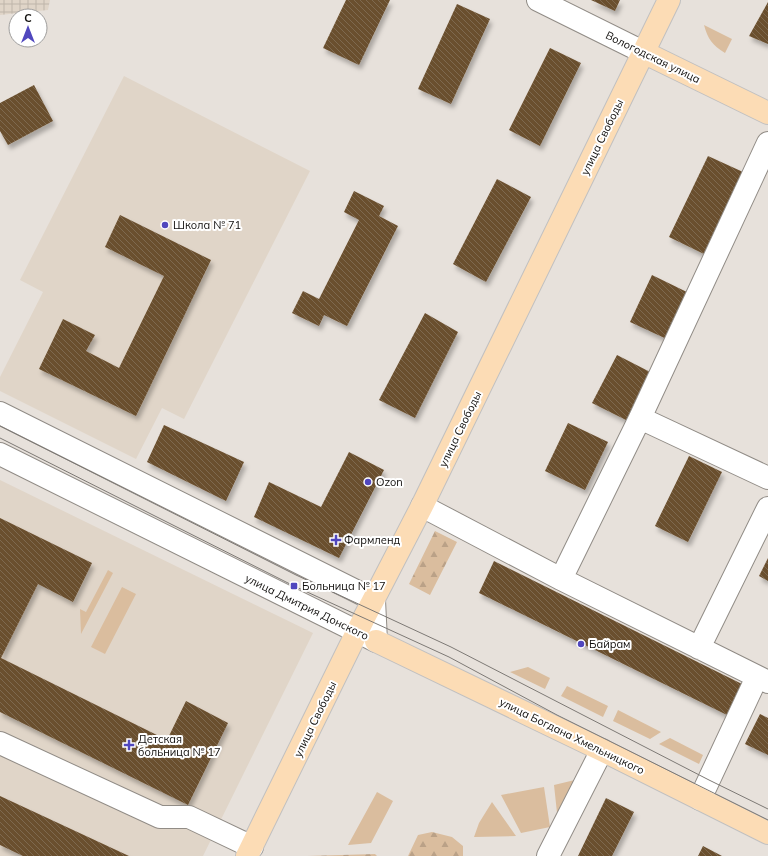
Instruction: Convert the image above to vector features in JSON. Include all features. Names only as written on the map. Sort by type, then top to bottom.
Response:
[{"type":"main road","name":"улица Свободы","points":[[374,600],[422,506],[669,0]]},
{"type":"main road","name":"Вологодская улица","points":[[643,52],[768,113]]},
{"type":"main road","name":"улица Свободы","points":[[250,852],[367,637]]},
{"type":"main road","name":"улица Богдана Хмельницкого","points":[[367,637],[602,750],[768,833]]},
{"type":"street","name":"Вологодская улица","points":[[538,0],[643,52]]},
{"type":"street","points":[[561,579],[640,418],[768,143]]},
{"type":"street","points":[[0,413],[374,600]]},
{"type":"street","points":[[640,418],[768,478]]},
{"type":"street","name":"улица Дмитрия Донского","points":[[0,454],[367,637],[374,600]]},
{"type":"street","points":[[422,506],[561,579],[763,680],[700,799]]},
{"type":"street","points":[[699,648],[768,508]]},
{"type":"street","points":[[0,743],[160,817],[189,817],[250,852]]},
{"type":"street","points":[[548,856],[602,750]]},
{"type":"shaded area","points":[[0,0],[50,0],[48,10],[48,8],[8,8],[8,14],[0,15]]},
{"type":"shaded area","name":"Школа № 71","points":[[124,76],[310,171],[184,419],[162,408],[136,459],[0,391],[0,377],[43,292],[20,280]]},
{"type":"shaded area","name":"Детская больница № 17","points":[[0,480],[313,633],[203,856],[0,856]]},
{"type":"green space","points":[[704,25],[732,39],[725,53],[711,41]]},
{"type":"green space","points":[[435,531],[457,542],[430,595],[409,584]]},
{"type":"green space","points":[[108,570],[113,573],[81,634],[80,609],[86,612]]},
{"type":"green space","points":[[122,587],[136,594],[105,654],[91,647]]},
{"type":"green space","points":[[528,667],[550,678],[545,689],[510,672]]},
{"type":"green space","points":[[567,686],[608,706],[603,717],[561,696]]},
{"type":"green space","points":[[618,710],[661,732],[650,739],[613,721]]},
{"type":"green space","points":[[670,738],[703,755],[699,764],[659,744]]},
{"type":"green space","points":[[579,779],[558,822],[554,785]]},
{"type":"green space","points":[[544,787],[550,827],[521,833],[501,795]]},
{"type":"green space","points":[[377,792],[393,801],[371,843],[348,845]]},
{"type":"green space","points":[[492,802],[516,836],[474,837],[479,823]]},
{"type":"green space","points":[[432,832],[452,837],[463,846],[463,856],[408,856],[418,835]]},
{"type":"green space","points":[[375,854],[377,856],[307,856]]},
{"type":"building","points":[[346,0],[390,0],[359,65],[323,48]]},
{"type":"building","points":[[591,0],[620,0],[615,11]]},
{"type":"building","points":[[768,2],[768,44],[749,36]]},
{"type":"building","points":[[457,4],[490,19],[451,104],[418,89]]},
{"type":"building","points":[[550,48],[581,63],[540,146],[509,130]]},
{"type":"building","points":[[34,85],[53,121],[8,145],[0,131],[0,103]]},
{"type":"building","points":[[708,156],[743,172],[704,254],[669,237]]},
{"type":"building","points":[[497,179],[531,197],[486,282],[453,264]]},
{"type":"building","points":[[354,191],[384,206],[379,216],[398,226],[347,326],[324,315],[319,326],[292,313],[303,291],[319,299],[359,220],[344,212]]},
{"type":"building","points":[[120,215],[211,260],[136,416],[39,369],[63,319],[95,335],[86,351],[119,368],[164,276],[105,247]]},
{"type":"building","points":[[652,275],[693,295],[671,341],[630,322]]},
{"type":"building","points":[[425,313],[458,332],[415,418],[379,400]]},
{"type":"building","points":[[617,355],[654,374],[630,422],[592,403]]},
{"type":"building","points":[[568,423],[608,442],[585,490],[545,471]]},
{"type":"building","points":[[164,425],[244,462],[226,501],[147,462]]},
{"type":"building","points":[[349,452],[384,470],[339,558],[254,517],[269,482],[321,507]]},
{"type":"building","points":[[689,456],[722,472],[688,542],[655,526]]},
{"type":"building","points":[[0,518],[92,563],[73,602],[38,584],[1,658],[167,740],[186,701],[228,723],[188,805],[0,712]]},
{"type":"building","points":[[768,558],[768,581],[759,576]]},
{"type":"building","points":[[494,561],[742,684],[727,715],[479,593]]},
{"type":"building","points":[[760,714],[768,718],[768,755],[745,744]]},
{"type":"building","points":[[0,796],[129,856],[23,856],[0,845]]},
{"type":"building","points":[[606,798],[634,812],[612,856],[578,856]]},
{"type":"building","points":[[703,846],[722,856],[698,856]]},
{"type":"tram line","points":[[0,426],[296,575],[451,647],[768,809]]},
{"type":"tram line","points":[[0,438],[294,586],[449,657],[557,715],[768,820]]},
{"type":"place","name":"Школа № 71","points":[[165,225]]},
{"type":"place","name":"Ozon","points":[[368,482]]},
{"type":"place","name":"Фармленд","points":[[336,540]]},
{"type":"place","name":"Больница № 17","points":[[294,586]]},
{"type":"place","name":"Байрам","points":[[581,644]]},
{"type":"place","name":"Детская больница № 17","points":[[129,745]]}]
